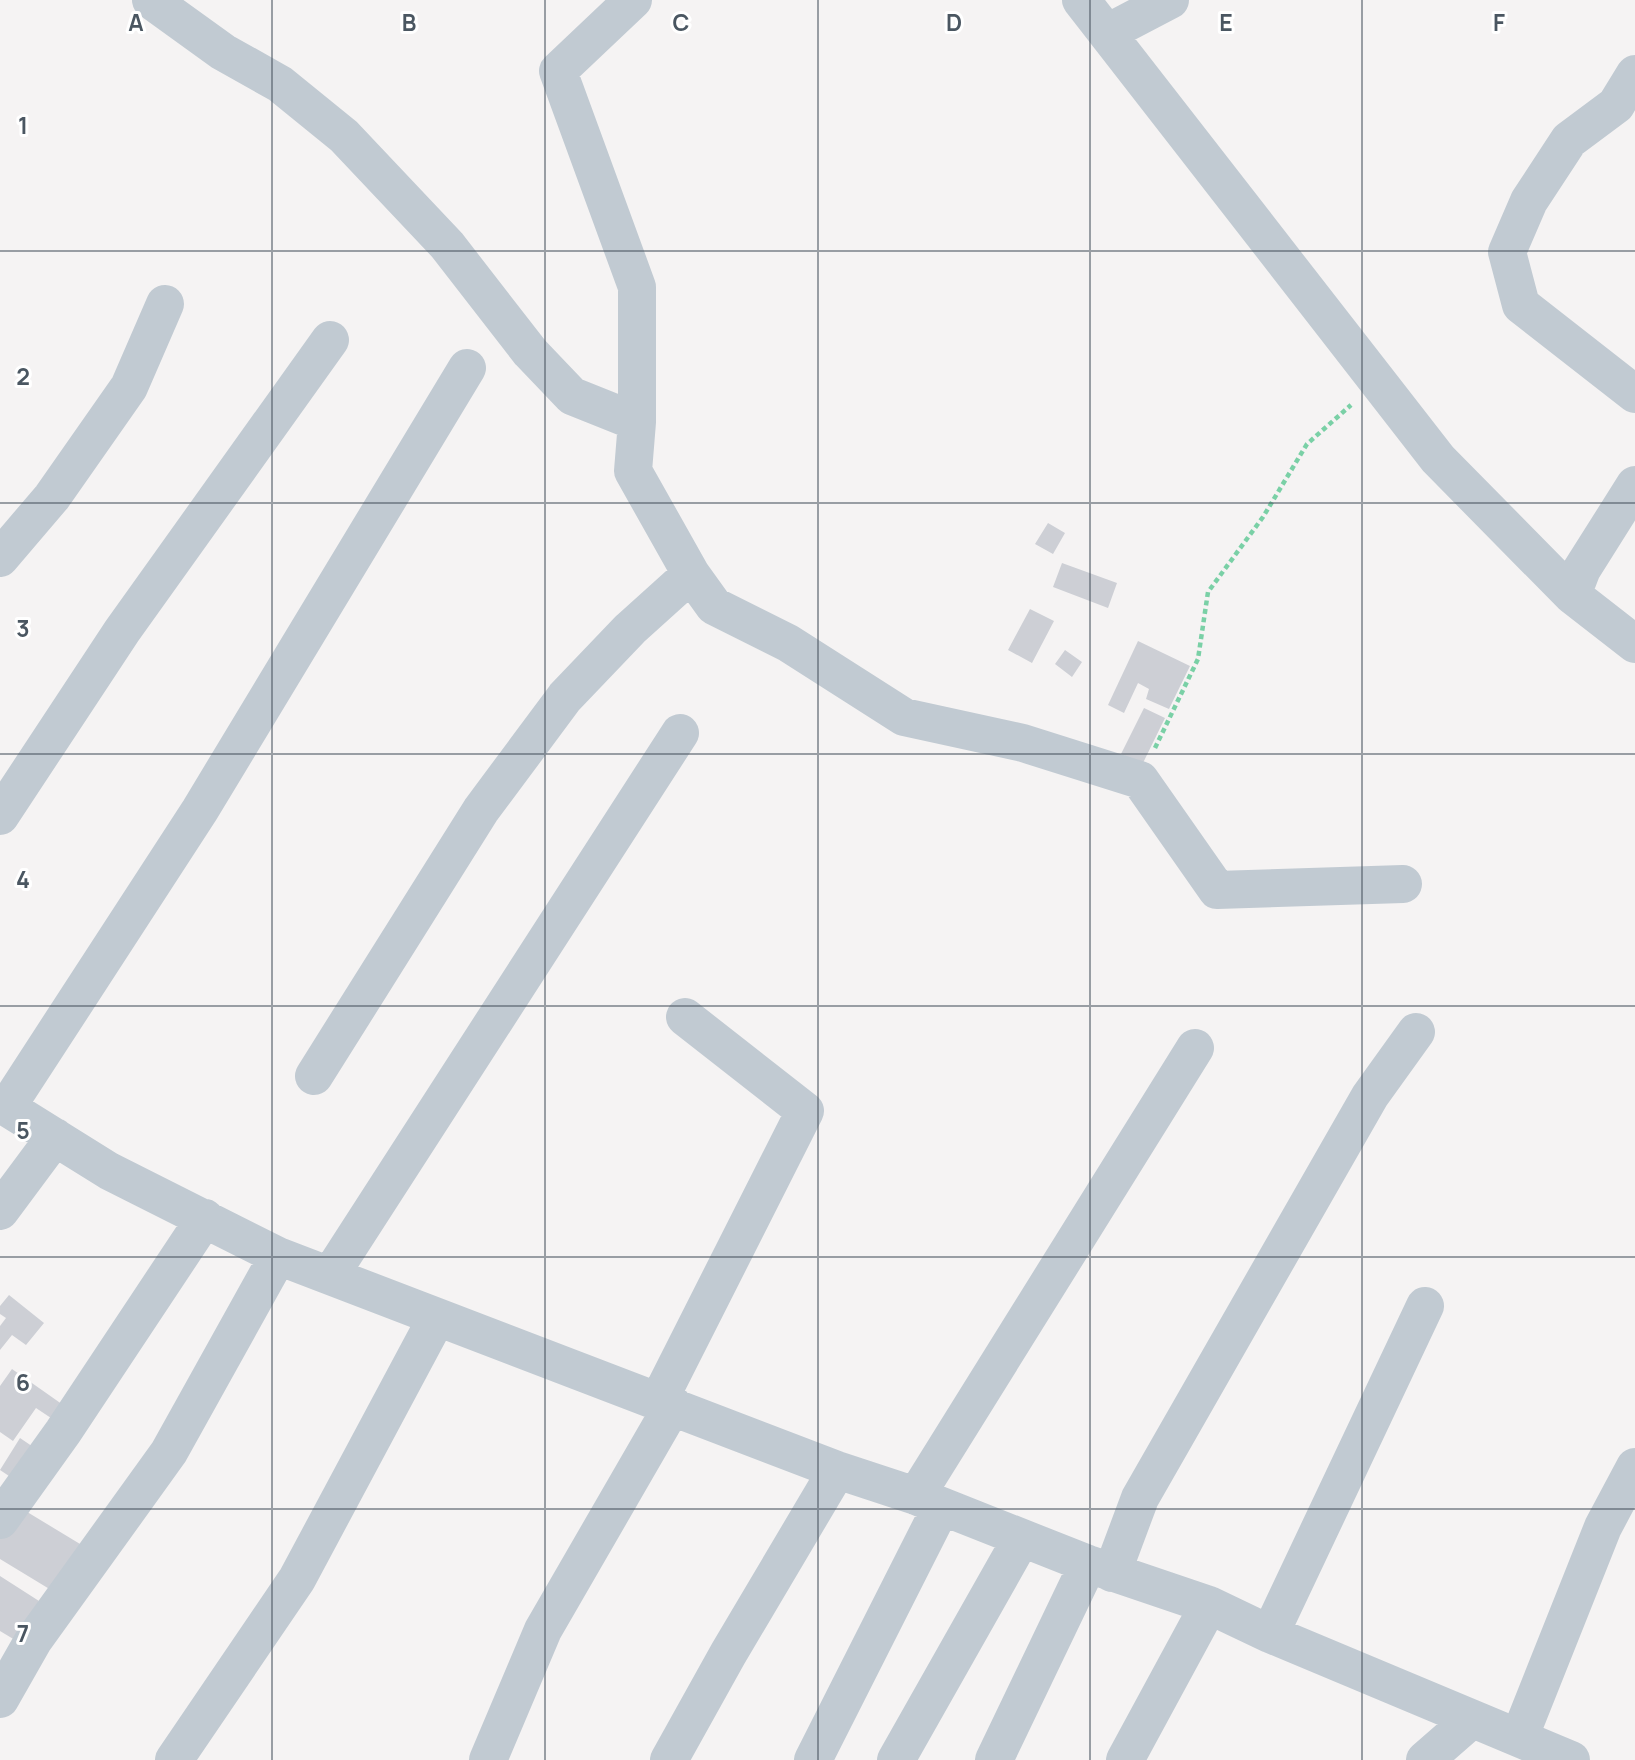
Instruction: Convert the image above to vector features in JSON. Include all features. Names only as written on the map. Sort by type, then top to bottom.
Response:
[{"type":"street","points":[[151,0],[223,52],[280,85],[344,136],[447,245],[530,352],[572,396],[637,422]]},
{"type":"street","points":[[633,0],[558,71],[637,287],[637,422],[633,471],[691,574],[714,606],[788,643],[904,717],[1023,743],[1140,780],[1217,890],[1404,884]]},
{"type":"street","points":[[1081,0],[1438,458],[1572,595],[1635,645]]},
{"type":"street","points":[[1107,33],[1170,0]]},
{"type":"street","points":[[1635,74],[1616,105],[1569,140],[1529,201],[1507,253],[1521,305],[1635,394]]},
{"type":"street","points":[[0,558],[52,497],[129,387],[165,304]]},
{"type":"street","points":[[0,816],[122,631],[330,340]]},
{"type":"street","points":[[467,368],[200,810],[3,1105],[109,1171],[278,1256],[1100,1569],[1209,1605],[1270,1634],[1571,1760]]},
{"type":"street","points":[[1572,595],[1582,569],[1635,485]]},
{"type":"street","points":[[314,1076],[481,810],[565,697],[630,629],[691,574]]},
{"type":"street","points":[[331,1274],[680,733]]},
{"type":"street","points":[[488,1760],[543,1630],[666,1403],[805,1111],[685,1017]]},
{"type":"street","points":[[993,1760],[1370,1096],[1416,1032]]},
{"type":"street","points":[[813,1760],[928,1502],[1195,1048]]},
{"type":"street","points":[[0,1212],[55,1137]]},
{"type":"street","points":[[0,1520],[63,1432],[205,1217]]},
{"type":"street","points":[[0,1699],[33,1641],[169,1452],[278,1256]]},
{"type":"street","points":[[1270,1634],[1425,1306]]},
{"type":"street","points":[[174,1760],[297,1578],[436,1318]]},
{"type":"street","points":[[1519,1738],[1603,1527],[1635,1467]]},
{"type":"street","points":[[669,1760],[837,1470]]},
{"type":"street","points":[[896,1760],[1021,1539]]},
{"type":"street","points":[[1125,1760],[1209,1605]]},
{"type":"street","points":[[1425,1760],[1472,1719]]},
{"type":"path","points":[[1140,780],[1198,659],[1208,592],[1264,517],[1307,444],[1378,381]]},
{"type":"building","points":[[1048,523],[1065,533],[1053,554],[1035,544]]},
{"type":"building","points":[[1062,563],[1117,583],[1108,608],[1053,587]]},
{"type":"building","points":[[1030,609],[1054,621],[1032,663],[1008,650]]},
{"type":"building","points":[[1138,641],[1190,666],[1169,709],[1146,699],[1149,689],[1138,683],[1124,713],[1108,705]]},
{"type":"building","points":[[1065,650],[1082,662],[1072,677],[1055,664]]},
{"type":"building","points":[[1144,708],[1165,718],[1142,765],[1121,754]]},
{"type":"building","points":[[9,1295],[44,1323],[26,1345],[12,1335],[0,1350],[0,1326],[6,1318],[0,1314],[0,1306]]},
{"type":"building","points":[[12,1369],[66,1407],[57,1422],[36,1408],[13,1441],[0,1432],[0,1386]]},
{"type":"building","points":[[20,1438],[45,1455],[24,1486],[0,1470]]},
{"type":"building","points":[[14,1504],[85,1547],[56,1593],[0,1559],[0,1527]]},
{"type":"building","points":[[0,1576],[39,1601],[15,1640],[0,1631]]}]
